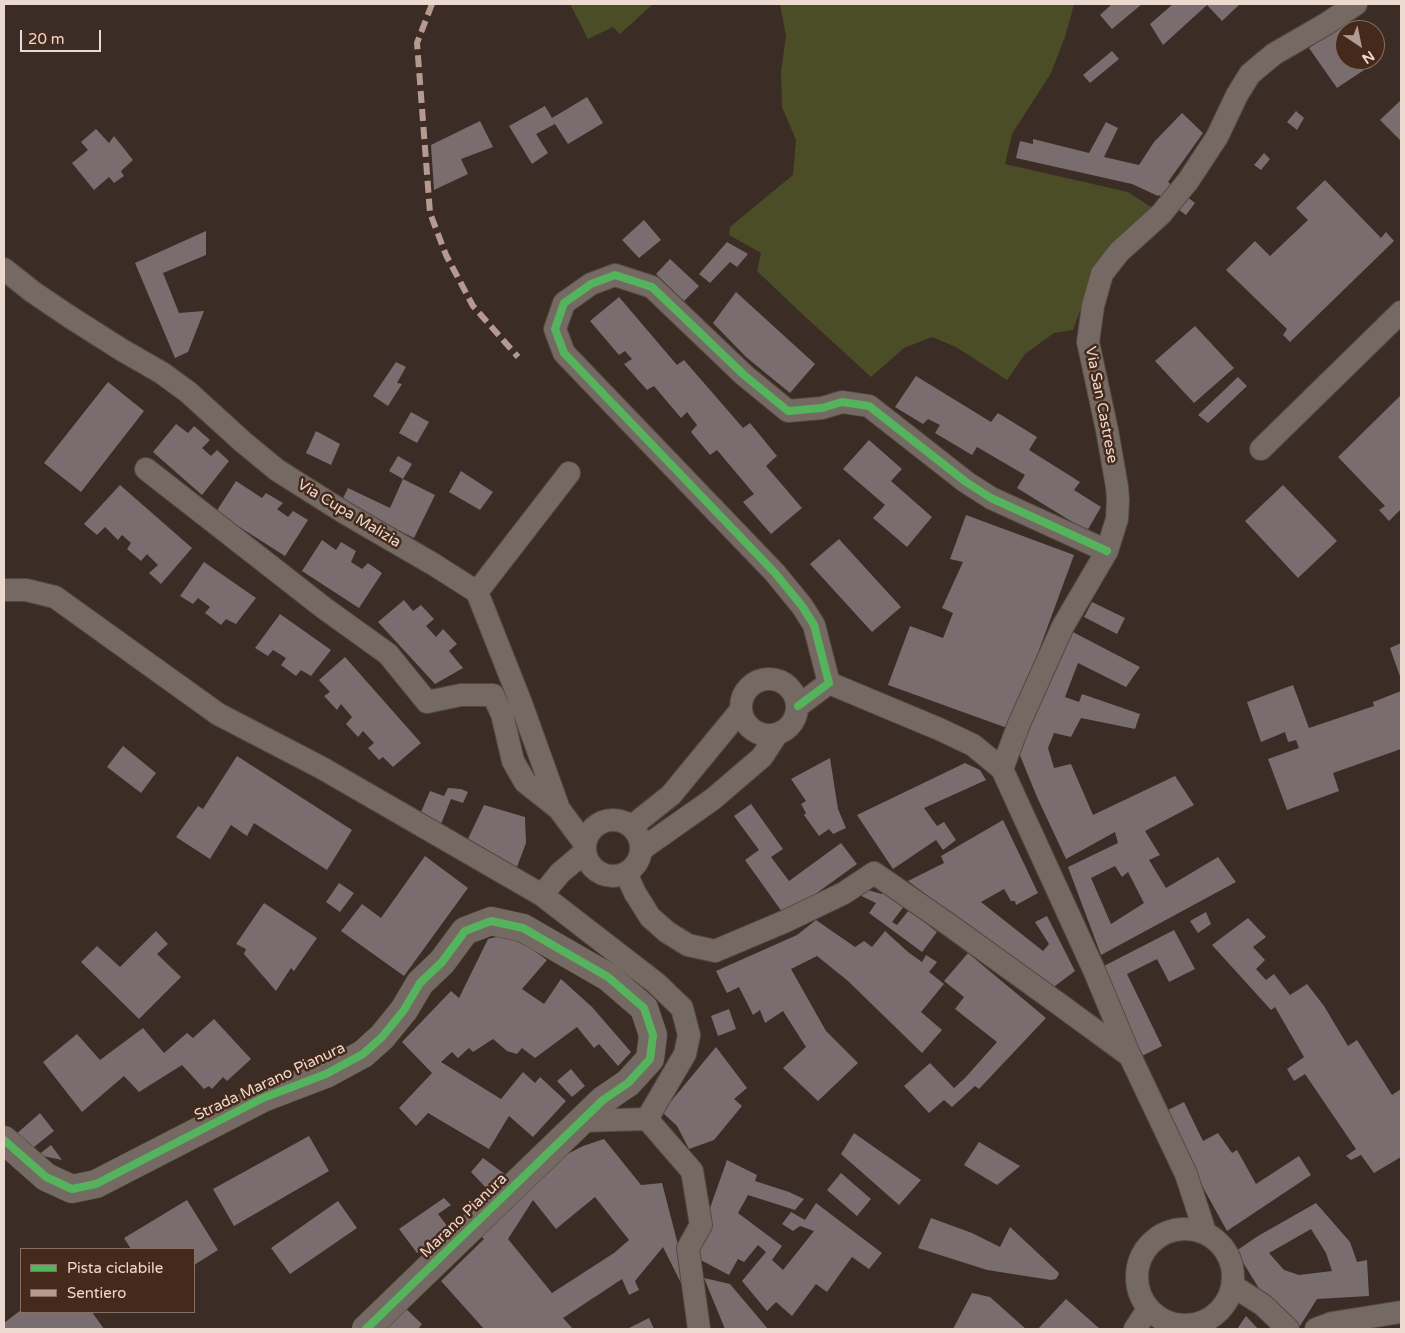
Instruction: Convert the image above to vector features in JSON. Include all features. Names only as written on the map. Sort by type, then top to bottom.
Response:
[{"type":"street","name":"Via San Castrese","points":[[1002,769],[1019,724],[1063,626],[1106,551],[1117,519],[1118,500],[1107,430],[1088,342],[1093,306],[1102,274],[1119,252],[1160,214],[1188,181],[1217,137],[1237,95],[1250,74],[1274,54],[1356,4]]},
{"type":"street","name":"Via Cupa Malizia","points":[[4,269],[32,292],[70,318],[162,372],[188,392],[277,470],[477,592]]},
{"type":"street","points":[[829,683],[814,625],[802,606],[775,573],[564,353],[555,329],[564,302],[591,284],[615,275],[652,287],[744,375],[788,411],[822,408],[842,402],[869,406],[966,482],[991,498],[1106,551]]},
{"type":"street","points":[[1261,450],[1401,312]]},
{"type":"street","points":[[146,469],[324,608],[388,654],[427,702],[461,695],[493,695],[502,714],[514,761],[525,782],[559,809]]},
{"type":"street","points":[[542,895],[560,873],[585,848],[592,828],[600,822],[614,819],[624,821],[632,826],[641,839],[642,849],[640,859],[635,867],[617,876],[600,873],[588,861],[585,848],[559,809],[521,703],[477,592],[569,473]]},
{"type":"street","points":[[4,590],[26,590],[55,597],[218,714],[322,768],[542,895],[656,983],[682,1008],[689,1034],[684,1054],[647,1119]]},
{"type":"street","points":[[768,679],[778,680],[791,689],[796,697],[798,706],[792,724],[786,730],[777,734],[767,735],[757,733],[748,726],[741,710],[744,694],[750,687],[758,681],[768,679]]},
{"type":"street","points":[[798,706],[829,683]]},
{"type":"street","points":[[829,683],[940,728],[973,745],[1002,769],[1090,962],[1130,1056],[1186,1174],[1205,1232]]},
{"type":"street","points":[[632,826],[672,795],[741,710]]},
{"type":"street","points":[[642,849],[713,799],[762,757],[777,734]]},
{"type":"street","points":[[626,873],[635,893],[650,917],[666,932],[688,945],[715,950],[786,921],[835,897],[874,873],[956,929],[1130,1056]]},
{"type":"street","name":"Strada Marano Pianura","points":[[4,1140],[46,1177],[72,1189],[96,1184],[263,1098],[326,1074],[363,1054],[382,1037],[404,1010],[420,983],[442,962],[465,931],[491,921],[523,928],[608,978],[644,1008],[654,1034],[650,1059],[628,1083],[603,1100],[581,1122]]},
{"type":"street","points":[[581,1122],[647,1119]]},
{"type":"street","points":[[647,1119],[692,1171],[702,1225],[688,1248],[699,1329]]},
{"type":"street","name":"Marano Pianura","points":[[366,1329],[581,1122]]},
{"type":"street","points":[[1189,1228],[1205,1232],[1219,1241],[1229,1254],[1234,1269],[1233,1286],[1220,1320],[1208,1320],[1192,1325],[1176,1325],[1160,1319],[1148,1308],[1140,1294],[1137,1279],[1139,1262],[1146,1248],[1158,1237],[1173,1230],[1189,1228]]},
{"type":"street","points":[[1233,1286],[1263,1305],[1288,1329]]},
{"type":"street","points":[[1135,1329],[1148,1308]]},
{"type":"street","points":[[1316,1329],[1332,1322],[1401,1312]]},
{"type":"green space","points":[[570,4],[653,4],[620,34],[613,27],[588,39]]},
{"type":"green space","points":[[780,4],[1074,4],[1065,37],[1051,73],[1012,134],[1005,164],[1128,192],[1151,207],[1097,265],[1073,330],[1054,333],[1025,354],[1007,380],[956,347],[932,337],[904,348],[871,377],[757,271],[761,253],[729,235],[730,227],[793,175],[796,140],[782,107],[781,72],[786,36]]},
{"type":"building","points":[[1112,4],[1142,4],[1112,29],[1100,15]]},
{"type":"building","points":[[1173,4],[1240,4],[1222,21],[1207,5],[1163,45],[1150,24]]},
{"type":"building","points":[[1335,30],[1335,70],[1364,70],[1337,88],[1309,48]]},
{"type":"building","points":[[1112,51],[1119,59],[1090,83],[1083,75]]},
{"type":"building","points":[[587,97],[603,123],[568,144],[555,124],[536,134],[548,153],[532,164],[509,126],[545,106],[552,118]]},
{"type":"building","points":[[1401,100],[1401,141],[1380,120]]},
{"type":"building","points":[[1296,111],[1304,118],[1297,130],[1287,122]]},
{"type":"building","points":[[1182,113],[1203,133],[1168,182],[1195,203],[1186,215],[1159,195],[1132,184],[1016,158],[1020,141],[1033,144],[1033,139],[1089,153],[1106,122],[1118,128],[1104,157],[1139,165],[1154,142]]},
{"type":"building","points":[[480,121],[493,147],[461,159],[468,174],[434,190],[431,145]]},
{"type":"building","points":[[96,129],[109,143],[114,136],[133,160],[121,171],[124,176],[114,183],[109,177],[94,190],[72,163],[88,150],[81,142]]},
{"type":"building","points":[[1264,153],[1270,159],[1261,170],[1254,165]]},
{"type":"building","points":[[1325,180],[1381,238],[1386,232],[1394,241],[1290,342],[1283,335],[1287,329],[1226,270],[1255,241],[1270,256],[1308,220],[1296,208]]},
{"type":"building","points":[[644,220],[661,240],[639,258],[622,240]]},
{"type":"building","points":[[206,231],[206,255],[163,273],[179,313],[204,311],[188,352],[175,358],[135,263]]},
{"type":"building","points":[[727,242],[748,254],[737,267],[730,262],[710,283],[699,274]]},
{"type":"building","points":[[670,259],[699,286],[684,301],[656,274]]},
{"type":"building","points":[[736,292],[815,364],[790,393],[746,357],[713,323]]},
{"type":"building","points":[[619,297],[677,365],[684,360],[743,428],[750,423],[777,456],[766,466],[802,508],[771,534],[743,502],[754,494],[717,450],[710,455],[691,432],[697,425],[687,412],[681,418],[654,386],[647,390],[624,364],[632,359],[625,351],[619,355],[590,321]]},
{"type":"building","points":[[1195,326],[1234,368],[1194,403],[1155,361]]},
{"type":"building","points":[[396,362],[406,367],[397,383],[402,384],[388,406],[373,396]]},
{"type":"building","points":[[916,376],[991,422],[998,413],[1037,437],[1029,450],[1080,482],[1074,490],[1101,507],[1087,531],[1017,488],[1025,475],[977,447],[972,455],[935,433],[940,425],[928,419],[923,424],[895,407]]},
{"type":"building","points":[[1238,377],[1247,386],[1208,423],[1198,415]]},
{"type":"building","points":[[108,382],[144,411],[81,492],[44,463]]},
{"type":"building","points":[[1401,395],[1401,509],[1389,521],[1379,510],[1385,506],[1338,457]]},
{"type":"building","points":[[411,412],[429,422],[417,443],[399,433]]},
{"type":"building","points":[[176,424],[188,433],[194,426],[210,440],[202,448],[211,456],[217,450],[229,461],[202,495],[153,452]]},
{"type":"building","points":[[316,431],[340,444],[331,465],[306,453]]},
{"type":"building","points":[[869,440],[902,469],[891,481],[932,517],[907,547],[873,518],[885,505],[843,469]]},
{"type":"building","points":[[398,456],[412,464],[403,479],[389,471]]},
{"type":"building","points":[[461,471],[493,492],[480,510],[449,492]]},
{"type":"building","points":[[403,479],[435,495],[414,538],[341,502],[348,488],[390,508]]},
{"type":"building","points":[[236,481],[262,498],[266,493],[283,503],[277,509],[288,517],[293,511],[308,520],[285,556],[216,512]]},
{"type":"building","points":[[120,485],[192,548],[161,584],[149,573],[158,565],[147,554],[141,561],[127,549],[131,543],[122,535],[118,540],[105,527],[97,535],[84,524]]},
{"type":"building","points":[[1283,485],[1337,541],[1298,578],[1245,521]]},
{"type":"building","points":[[966,515],[1074,555],[1010,729],[888,685],[910,626],[943,638],[953,613],[942,608],[963,562],[950,559]]},
{"type":"building","points":[[839,539],[901,607],[872,632],[810,564]]},
{"type":"building","points":[[322,540],[336,550],[341,542],[356,551],[351,562],[362,569],[368,563],[382,573],[359,608],[302,571]]},
{"type":"building","points":[[204,562],[256,598],[236,624],[226,619],[221,625],[205,613],[210,607],[198,598],[193,604],[180,596]]},
{"type":"building","points":[[404,600],[413,611],[421,605],[434,619],[426,626],[436,637],[443,629],[457,644],[449,651],[463,668],[435,684],[378,622]]},
{"type":"building","points":[[1092,602],[1125,618],[1117,634],[1084,617]]},
{"type":"building","points":[[280,614],[331,650],[311,676],[301,670],[296,676],[281,665],[286,658],[273,650],[268,656],[255,648]]},
{"type":"building","points":[[1069,630],[1140,667],[1126,687],[1078,663],[1065,697],[1079,702],[1082,694],[1140,714],[1135,729],[1081,718],[1071,737],[1054,733],[1048,748],[1054,768],[1071,764],[1093,815],[1175,776],[1194,805],[1145,831],[1160,855],[1149,860],[1166,888],[1218,857],[1236,882],[1101,955],[1068,867],[1118,843],[1115,832],[1066,859],[1019,753]],"holes":[[[1115,866],[1122,877],[1128,872],[1144,903],[1111,924],[1091,878]]]},
{"type":"building","points":[[1401,643],[1401,679],[1390,648]]},
{"type":"building","points":[[345,657],[421,743],[393,767],[383,757],[379,760],[368,748],[374,743],[363,731],[358,737],[346,724],[352,717],[341,704],[337,710],[324,696],[330,692],[319,680]]},
{"type":"building","points":[[1293,685],[1309,728],[1374,706],[1373,702],[1401,691],[1401,749],[1333,773],[1339,791],[1287,810],[1268,759],[1299,748],[1296,740],[1288,742],[1285,732],[1261,742],[1247,702]]},
{"type":"building","points":[[123,746],[156,773],[141,793],[107,767]]},
{"type":"building","points":[[237,756],[352,830],[327,870],[254,823],[247,836],[231,825],[210,859],[176,837],[198,806],[203,809]]},
{"type":"building","points":[[830,758],[838,809],[846,828],[833,834],[829,829],[819,836],[804,815],[806,813],[801,804],[806,801],[791,779]]},
{"type":"building","points":[[965,763],[980,770],[986,780],[924,808],[937,826],[944,822],[956,840],[943,850],[936,840],[893,869],[857,815]]},
{"type":"building","points":[[448,788],[461,789],[468,792],[463,803],[451,799],[439,829],[418,819],[430,791],[444,796]]},
{"type":"building","points":[[751,804],[783,849],[771,857],[789,881],[841,843],[857,864],[785,916],[745,860],[759,850],[734,816]]},
{"type":"building","points":[[484,805],[525,817],[526,843],[517,867],[466,843]]},
{"type":"building","points":[[1003,820],[1038,893],[1016,905],[1015,901],[1011,901],[1004,889],[981,902],[1043,951],[1049,944],[1035,922],[1047,916],[1075,971],[1051,989],[908,881],[944,863],[941,856]]},
{"type":"building","points":[[425,856],[468,888],[404,976],[341,931],[362,904],[381,918]]},
{"type":"building","points":[[339,883],[354,893],[340,912],[326,902]]},
{"type":"building","points":[[864,889],[882,894],[886,889],[905,905],[892,922],[897,925],[909,910],[937,932],[922,952],[869,913],[876,903],[853,892]]},
{"type":"building","points":[[264,903],[317,938],[294,971],[291,968],[276,991],[244,954],[246,949],[236,944]]},
{"type":"building","points":[[1206,912],[1211,924],[1198,933],[1190,921]]},
{"type":"building","points":[[1248,918],[1266,937],[1253,947],[1265,960],[1256,969],[1266,980],[1274,974],[1290,995],[1307,984],[1324,1006],[1348,1046],[1357,1040],[1392,1095],[1401,1089],[1401,1157],[1374,1173],[1361,1155],[1351,1160],[1346,1156],[1356,1149],[1305,1074],[1294,1081],[1287,1069],[1304,1057],[1275,1007],[1271,1010],[1212,945]]},
{"type":"building","points":[[816,920],[855,947],[864,941],[872,947],[885,931],[922,962],[926,955],[937,962],[929,972],[944,984],[921,1012],[942,1030],[922,1053],[848,981],[817,956],[791,969],[826,1031],[858,1063],[818,1101],[783,1068],[806,1047],[783,1011],[765,1023],[760,1010],[753,1015],[739,987],[727,993],[716,971],[797,935]]},
{"type":"building","points":[[1174,930],[1195,969],[1169,982],[1157,959],[1127,974],[1162,1046],[1138,1058],[1100,968]]},
{"type":"building","points":[[156,931],[168,944],[157,954],[181,977],[139,1019],[81,962],[97,946],[120,967]]},
{"type":"building","points":[[504,935],[530,948],[547,960],[522,989],[544,1004],[561,979],[592,1007],[631,1052],[618,1066],[599,1044],[594,1048],[577,1027],[535,1058],[522,1048],[517,1054],[507,1051],[493,1039],[473,1052],[469,1048],[458,1058],[452,1052],[441,1062],[501,1099],[523,1072],[535,1083],[540,1077],[566,1101],[533,1137],[509,1116],[489,1149],[428,1113],[416,1126],[399,1108],[432,1073],[402,1042],[451,991],[459,998],[488,939]]},
{"type":"building","points":[[968,953],[1046,1018],[979,1089],[975,1086],[952,1107],[944,1100],[929,1113],[904,1086],[930,1063],[954,1088],[997,1042],[955,1009],[964,997],[944,981]]},
{"type":"building","points":[[729,1009],[736,1029],[718,1036],[711,1016]]},
{"type":"building","points":[[214,1019],[251,1059],[227,1081],[223,1077],[212,1089],[209,1086],[204,1089],[182,1065],[139,1092],[124,1076],[82,1112],[43,1062],[77,1034],[100,1060],[143,1028],[164,1053],[187,1033],[193,1038]]},
{"type":"building","points":[[716,1047],[747,1088],[734,1099],[742,1106],[714,1140],[689,1149],[677,1126],[662,1112]]},
{"type":"building","points":[[571,1069],[585,1086],[572,1097],[557,1081]]},
{"type":"building","points":[[1184,1102],[1203,1141],[1218,1133],[1232,1153],[1237,1150],[1256,1184],[1299,1156],[1311,1175],[1227,1231],[1162,1113]]},
{"type":"building","points":[[40,1113],[54,1131],[29,1151],[14,1136]]},
{"type":"building","points":[[854,1133],[921,1180],[899,1205],[841,1154]]},
{"type":"building","points":[[309,1136],[329,1171],[234,1226],[213,1189]]},
{"type":"building","points":[[604,1139],[641,1185],[662,1183],[683,1264],[681,1283],[663,1247],[635,1281],[639,1290],[629,1295],[622,1279],[563,1318],[573,1329],[484,1329],[441,1281],[484,1239],[477,1232],[548,1164],[583,1146]],"holes":[[[595,1197],[629,1240],[614,1253],[552,1293],[508,1239],[533,1200],[556,1229]]]},
{"type":"building","points":[[979,1142],[1020,1166],[997,1185],[964,1165]]},
{"type":"building","points":[[51,1145],[62,1160],[38,1155]]},
{"type":"building","points":[[483,1158],[506,1175],[489,1191],[471,1172]]},
{"type":"building","points":[[727,1160],[757,1175],[755,1181],[804,1199],[795,1210],[748,1195],[738,1213],[782,1246],[772,1260],[783,1270],[814,1231],[800,1226],[793,1231],[782,1224],[791,1212],[805,1220],[816,1203],[882,1253],[869,1269],[852,1257],[827,1292],[816,1284],[792,1316],[776,1302],[767,1311],[742,1281],[766,1252],[758,1245],[744,1262],[738,1259],[729,1275],[693,1256]]},
{"type":"building","points":[[841,1173],[871,1199],[857,1216],[827,1190]]},
{"type":"building","points":[[444,1198],[451,1205],[438,1214],[448,1227],[417,1253],[399,1229]]},
{"type":"building","points":[[187,1200],[218,1250],[195,1264],[195,1248],[130,1248],[124,1238]]},
{"type":"building","points":[[338,1201],[357,1228],[290,1274],[271,1248]]},
{"type":"building","points":[[1316,1203],[1350,1242],[1357,1262],[1367,1260],[1369,1296],[1317,1299],[1300,1326],[1266,1300],[1236,1251],[1258,1236]],"holes":[[[1311,1229],[1326,1253],[1332,1271],[1299,1275],[1284,1270],[1269,1253]]]},
{"type":"building","points":[[931,1218],[972,1233],[1000,1247],[1010,1227],[1059,1274],[1056,1279],[1051,1280],[987,1270],[918,1248]]},
{"type":"building","points":[[704,1278],[730,1284],[768,1329],[725,1329]]},
{"type":"building","points":[[972,1293],[990,1297],[1026,1329],[953,1329]]},
{"type":"building","points":[[1066,1299],[1100,1329],[1038,1329]]},
{"type":"building","points":[[401,1304],[422,1324],[418,1329],[374,1329]]},
{"type":"building","points":[[20,1311],[20,1313],[93,1313],[104,1329],[4,1329],[4,1323]]},
{"type":"building","points":[[1246,1316],[1258,1329],[1237,1329]]},
{"type":"building","points":[[649,1318],[654,1329],[627,1329]]},
{"type":"marked path","points":[[432,4],[417,43],[430,213],[446,255],[473,306],[518,357]]},
{"type":"cycle path","points":[[798,706],[829,683],[814,625],[802,606],[775,573],[564,353],[555,329],[564,303],[591,284],[615,275],[652,287],[744,375],[788,411],[822,408],[842,402],[869,406],[966,482],[991,498],[1107,551]]},
{"type":"cycle path","points":[[4,1140],[46,1177],[72,1189],[96,1184],[263,1098],[326,1074],[363,1054],[382,1037],[404,1010],[420,983],[442,962],[465,931],[491,921],[523,928],[608,977],[644,1008],[653,1035],[650,1059],[628,1083],[603,1100],[366,1329]]}]
